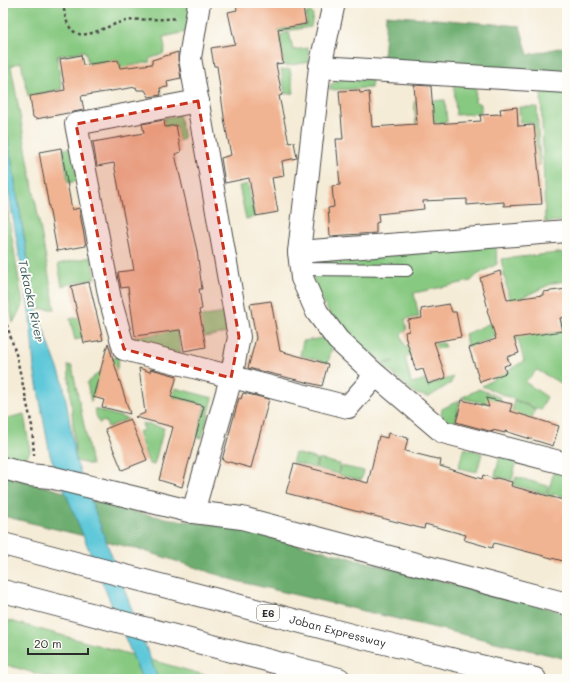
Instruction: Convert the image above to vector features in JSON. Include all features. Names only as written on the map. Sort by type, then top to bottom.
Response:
[{"type":"main road","points":[[334,3],[320,67],[300,261],[302,278],[317,312],[338,340],[376,375],[443,432],[567,464]]},
{"type":"main road","points":[[193,512],[231,378],[239,337],[190,58],[198,13]]},
{"type":"main road","points":[[320,67],[567,82]]},
{"type":"main road","points":[[198,101],[76,124],[110,299],[124,348],[231,378],[348,407],[376,375]]},
{"type":"main road","points":[[300,261],[567,232]]},
{"type":"main road","points":[[3,468],[28,475],[50,477],[193,512],[242,518],[567,604]]},
{"type":"main road","name":"Joban Expressway","points":[[3,544],[355,636],[535,679]]},
{"type":"main road","points":[[3,591],[339,679]]},
{"type":"lane","points":[[300,261],[407,270]]},
{"type":"path","points":[[63,3],[67,23],[79,34],[86,34],[120,22],[143,18],[164,20],[198,13]]},
{"type":"path","points":[[3,313],[16,354],[32,426],[35,458],[28,475]]},
{"type":"highlighted area","points":[[198,101],[239,337],[231,378],[124,349],[110,299],[76,124]]},
{"type":"green space","points":[[3,3],[191,3],[186,32],[163,37],[165,49],[163,54],[149,59],[150,62],[129,66],[132,85],[124,87],[119,60],[91,63],[89,66],[85,51],[57,56],[62,89],[28,96],[21,62],[11,66],[55,309],[36,309],[3,109]]},
{"type":"green space","points":[[311,12],[313,15],[311,27],[278,32],[278,30],[307,24],[306,13]]},
{"type":"green space","points":[[386,15],[520,26],[528,55],[567,46],[567,75],[383,60]]},
{"type":"green space","points":[[289,32],[293,50],[308,48],[309,62],[284,66],[280,35]]},
{"type":"green space","points":[[290,69],[294,93],[285,94],[281,70]]},
{"type":"green space","points":[[342,78],[372,80],[371,88],[330,90],[330,85]]},
{"type":"green space","points":[[454,85],[473,85],[476,89],[475,102],[481,104],[481,113],[456,115]]},
{"type":"green space","points":[[541,90],[567,90],[567,221],[545,222]]},
{"type":"green space","points":[[445,100],[447,122],[416,124],[414,102]]},
{"type":"green space","points":[[519,107],[537,107],[540,165],[502,169],[501,152],[538,149],[536,147],[534,123],[520,123]]},
{"type":"green space","points":[[179,115],[184,139],[179,141],[176,125],[165,127],[164,118]]},
{"type":"green space","points":[[73,148],[77,181],[68,183],[63,149]]},
{"type":"green space","points":[[3,184],[23,304],[13,323],[3,271]]},
{"type":"green space","points":[[248,184],[255,217],[246,219],[239,186]]},
{"type":"green space","points":[[496,246],[497,264],[477,275],[471,281],[414,293],[419,317],[405,319],[407,330],[401,334],[405,346],[443,343],[445,347],[405,357],[411,383],[425,380],[427,385],[453,377],[451,383],[429,397],[416,394],[382,365],[394,361],[383,363],[342,328],[326,307],[313,280],[313,261]]},
{"type":"green space","points":[[567,252],[567,281],[553,283],[519,299],[538,325],[539,335],[564,331],[563,320],[567,320],[567,384],[564,385],[537,370],[525,382],[547,397],[540,410],[482,386],[524,361],[518,339],[513,341],[507,333],[467,347],[465,334],[512,314],[501,259]]},
{"type":"green space","points":[[91,257],[96,278],[62,286],[58,264]]},
{"type":"green space","points":[[172,301],[181,354],[135,342],[133,337],[159,334],[153,303]]},
{"type":"green space","points":[[224,313],[227,333],[204,337],[200,317]]},
{"type":"green space","points":[[85,316],[91,336],[75,340],[70,319]]},
{"type":"green space","points":[[324,338],[332,348],[328,363],[300,355],[303,341]]},
{"type":"green space","points":[[117,356],[119,358],[114,383],[98,380],[91,402],[87,383]]},
{"type":"green space","points":[[68,365],[72,366],[92,465],[76,461]]},
{"type":"green space","points":[[175,388],[213,398],[202,438],[197,437],[205,405],[173,397]]},
{"type":"green space","points":[[479,389],[501,398],[499,406],[461,398]]},
{"type":"green space","points":[[460,400],[455,425],[450,424],[441,415],[442,409]]},
{"type":"green space","points":[[514,400],[535,409],[529,428],[511,418]]},
{"type":"green space","points":[[94,409],[128,419],[108,427],[105,421],[99,423]]},
{"type":"green space","points":[[24,414],[30,451],[23,463],[3,460],[3,419]]},
{"type":"green space","points":[[142,423],[164,428],[154,465],[149,464],[138,432],[144,430]]},
{"type":"green space","points":[[464,448],[482,453],[477,472],[458,468]]},
{"type":"green space","points":[[295,453],[317,459],[315,468],[292,462]]},
{"type":"green space","points":[[500,456],[517,460],[512,480],[495,476]]},
{"type":"green space","points":[[318,459],[340,464],[338,474],[316,468]]},
{"type":"green space","points":[[341,466],[364,471],[361,480],[339,475]]},
{"type":"green space","points":[[554,471],[567,474],[567,497],[553,494],[547,519],[541,517]]},
{"type":"green space","points":[[3,475],[144,514],[225,526],[567,613],[567,659],[237,581],[145,551],[3,516]]},
{"type":"green space","points":[[516,477],[548,486],[546,494],[513,485]]},
{"type":"green space","points":[[3,619],[219,679],[55,679],[3,664]]},
{"type":"water","name":"Takaoka River","points":[[3,109],[36,309],[63,382],[76,461],[158,679],[142,679],[50,455],[34,368],[30,316],[3,161]]},
{"type":"building","points":[[236,3],[302,3],[306,24],[278,29],[283,63],[276,64],[282,95],[279,96],[289,143],[294,142],[297,158],[282,161],[284,176],[272,178],[278,212],[256,216],[249,178],[225,183],[221,158],[231,155],[217,66],[214,66],[211,48],[235,44],[228,12],[237,10]]},
{"type":"building","points":[[178,52],[181,78],[167,81],[168,87],[160,88],[161,95],[149,97],[145,90],[137,90],[136,87],[81,96],[84,110],[36,119],[33,117],[30,96],[65,90],[60,59],[81,55],[83,65],[118,60],[120,68],[152,64],[152,60]]},
{"type":"building","points":[[414,85],[431,86],[434,124],[481,121],[480,115],[501,114],[500,109],[517,107],[518,126],[534,125],[542,204],[504,206],[504,202],[467,205],[467,199],[423,201],[424,209],[378,214],[379,222],[376,223],[376,233],[330,236],[328,208],[334,207],[332,186],[340,185],[336,139],[343,139],[339,91],[359,90],[360,93],[369,92],[372,127],[417,124]]},
{"type":"building","points":[[164,120],[165,127],[176,125],[181,152],[175,154],[197,251],[202,289],[199,289],[202,309],[199,310],[206,347],[184,351],[180,330],[135,336],[128,287],[121,288],[118,272],[134,270],[114,163],[97,166],[93,142],[144,133],[142,124]]},
{"type":"building","points":[[61,148],[72,210],[79,208],[86,246],[57,251],[39,152]]},
{"type":"building","points":[[500,271],[507,300],[543,295],[543,292],[567,289],[567,317],[560,318],[563,331],[514,338],[519,353],[507,357],[510,364],[504,366],[506,373],[480,382],[469,348],[496,339],[487,310],[480,278]]},
{"type":"building","points":[[89,282],[103,340],[84,343],[71,286]]},
{"type":"building","points":[[271,301],[280,351],[328,364],[322,386],[248,368],[256,338],[250,304]]},
{"type":"building","points":[[449,304],[452,312],[456,312],[461,337],[434,342],[446,378],[428,384],[423,369],[416,371],[406,339],[405,332],[409,331],[408,320],[422,318],[421,309]]},
{"type":"building","points":[[108,343],[130,414],[102,407],[104,400],[93,397]]},
{"type":"building","points":[[139,368],[150,372],[151,369],[177,376],[171,397],[204,406],[182,487],[159,480],[173,427],[135,417],[145,413]]},
{"type":"building","points":[[243,393],[269,399],[251,468],[222,460],[239,398],[241,399]]},
{"type":"building","points":[[486,398],[512,404],[510,411],[559,426],[553,446],[505,431],[505,433],[493,430],[493,432],[456,422],[462,400],[489,407]]},
{"type":"building","points":[[130,419],[147,460],[122,470],[105,429]]},
{"type":"building","points":[[388,433],[408,438],[405,451],[441,460],[440,466],[482,479],[483,475],[494,479],[497,478],[512,482],[511,486],[567,501],[567,562],[494,543],[492,548],[464,540],[466,535],[425,524],[424,529],[286,493],[294,464],[368,483],[379,436],[387,438]]},
{"type":"waterway","points":[[3,345],[5,353]]}]
